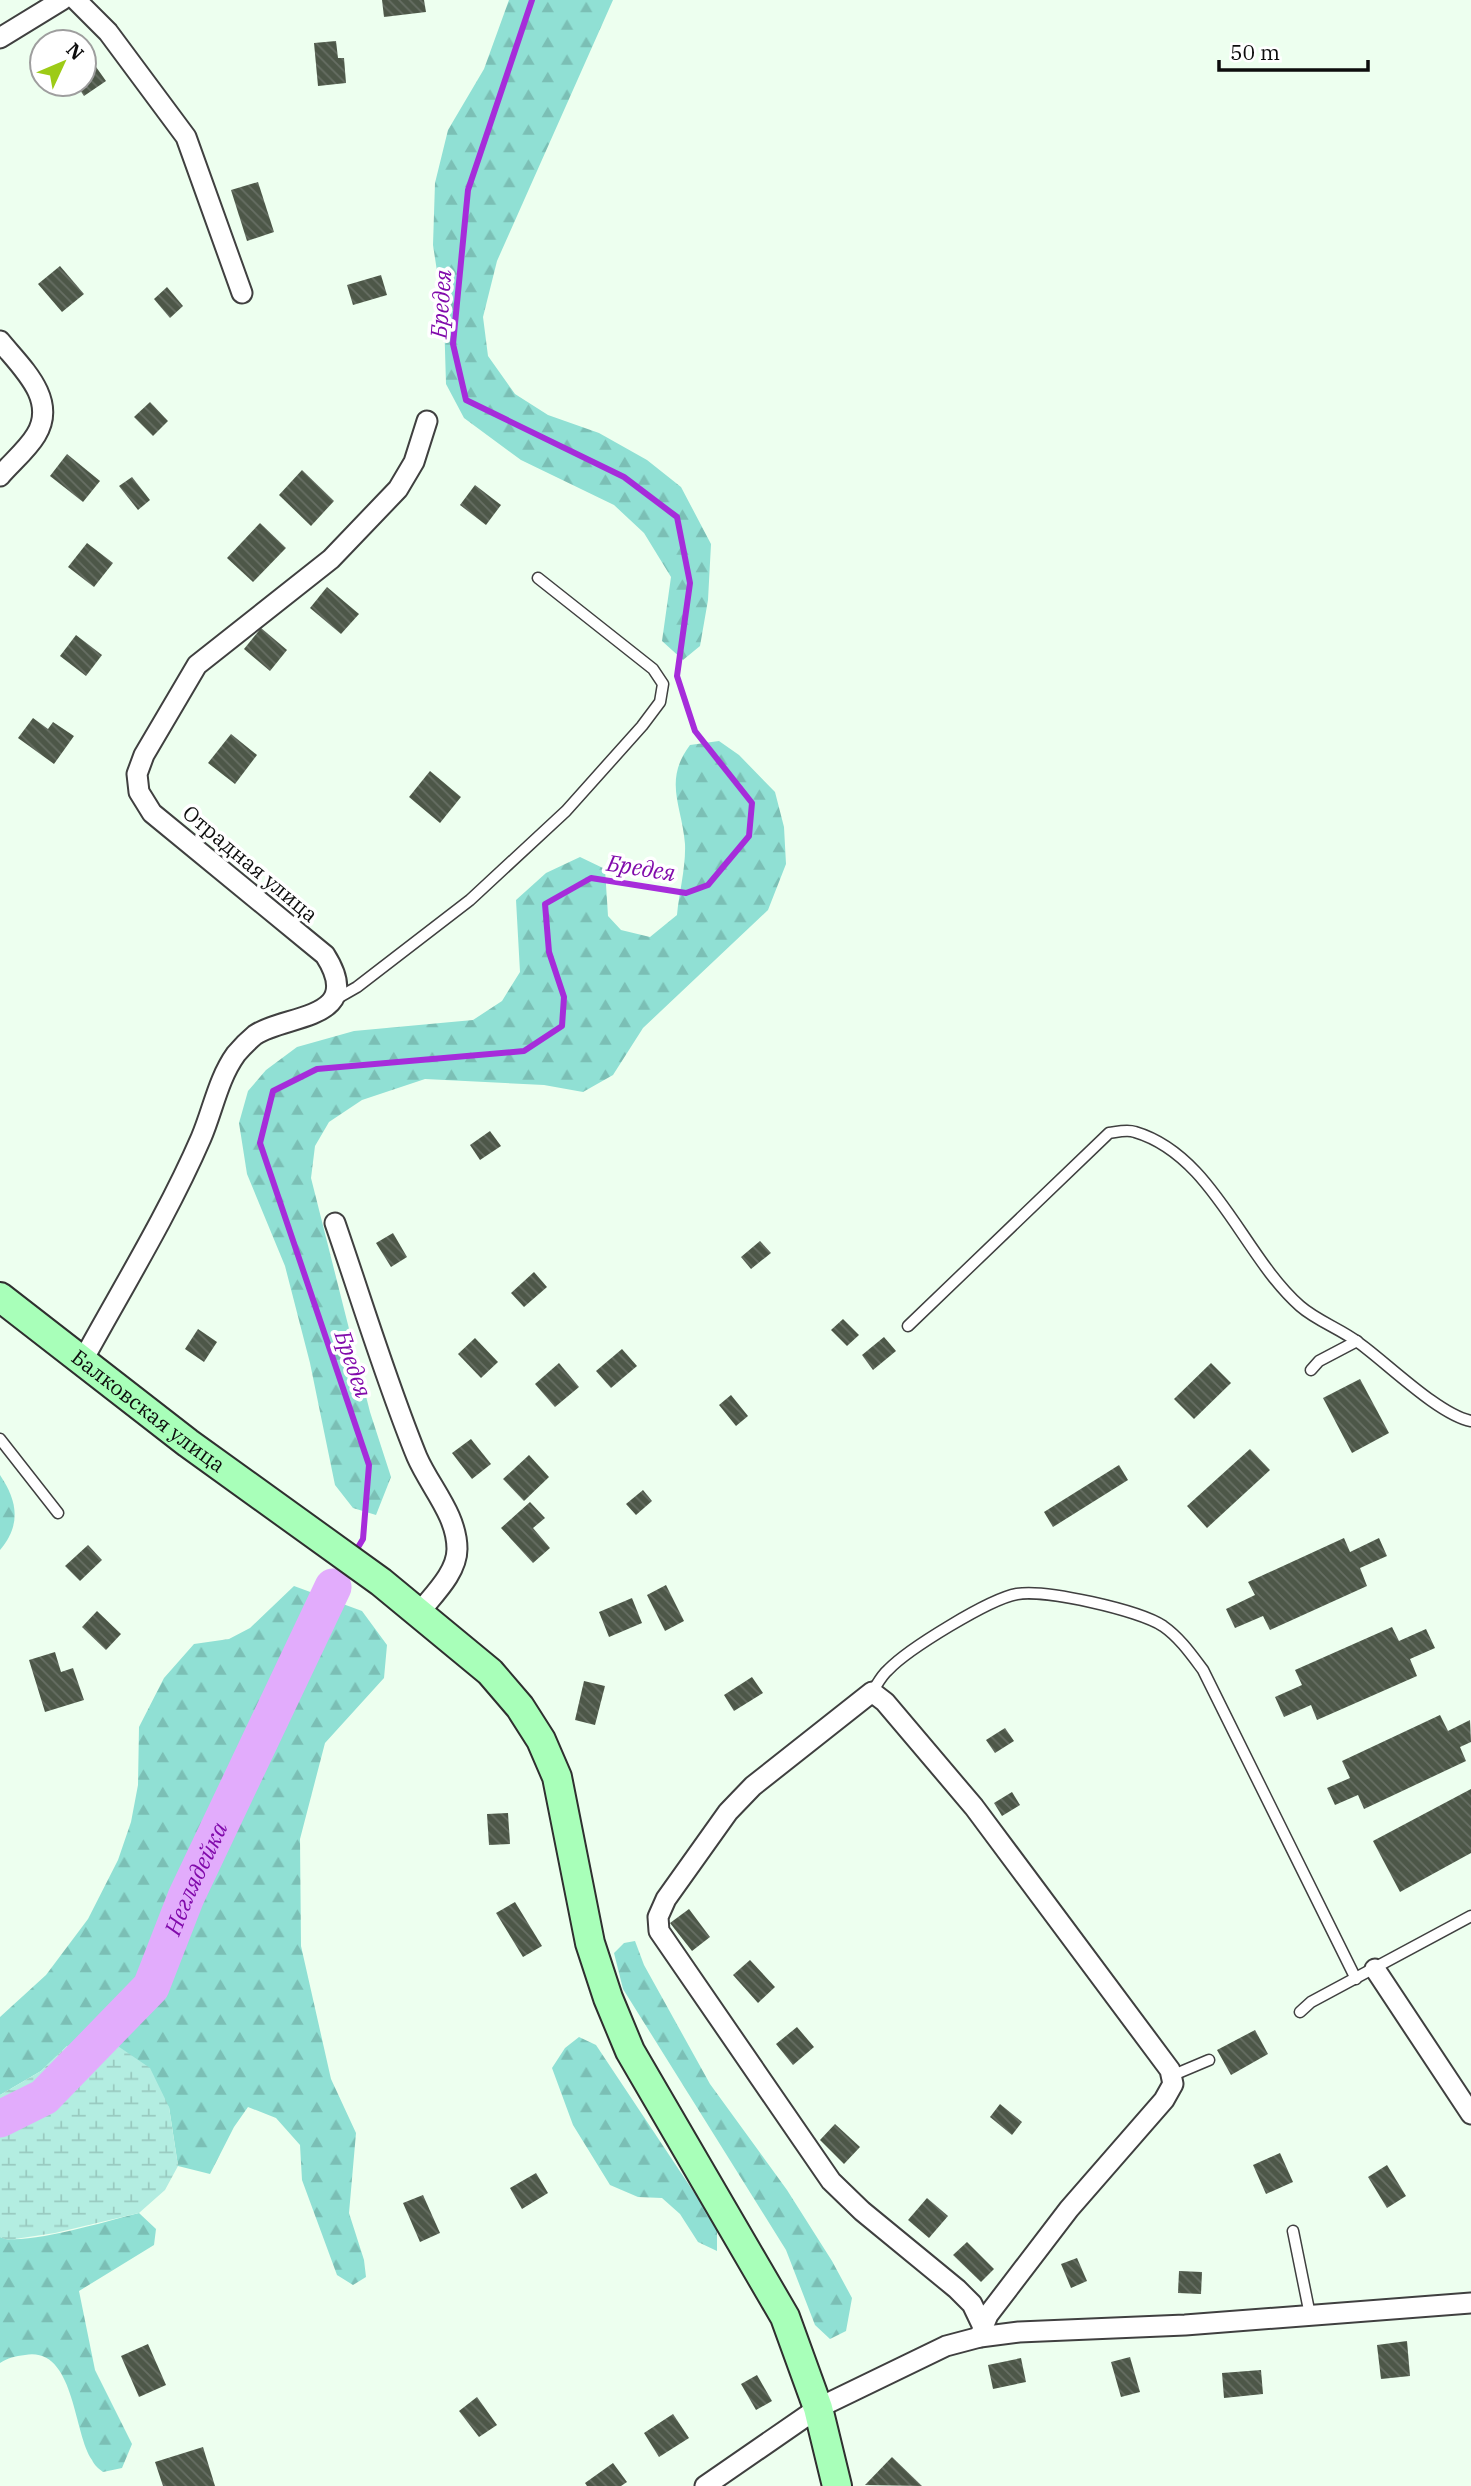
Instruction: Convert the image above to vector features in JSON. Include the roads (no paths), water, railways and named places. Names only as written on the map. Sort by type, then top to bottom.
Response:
[{"type":"main road","name":"Балковская улица","points":[[0,1297],[298,1524],[381,1583],[490,1672],[520,1707],[541,1740],[557,1777],[590,1943],[608,1998],[630,2051],[785,2317],[818,2408],[838,2486]]},
{"type":"street","points":[[0,38],[62,0]]},
{"type":"street","points":[[76,0],[108,32],[186,137],[242,293]]},
{"type":"street","points":[[0,341],[37,387],[41,398],[40,422],[36,434],[0,476]]},
{"type":"street","name":"Отрадная улица","points":[[330,1002],[337,985],[335,971],[325,955],[152,813],[139,792],[137,774],[144,755],[197,665],[331,559],[389,499],[414,462],[427,421]]},
{"type":"street","points":[[83,1360],[158,1226],[202,1137],[219,1085],[236,1054],[256,1034],[312,1016],[330,1002]]},
{"type":"street","points":[[334,1223],[417,1458],[445,1508],[456,1535],[457,1552],[453,1568],[419,1613]]},
{"type":"street","points":[[872,1692],[885,1702],[974,1807],[1162,2059],[1173,2084],[1164,2100],[1069,2209],[988,2315],[982,2332],[972,2304],[862,2211],[831,2181],[659,1931],[658,1917],[666,1899],[728,1812],[753,1786],[872,1692]]},
{"type":"street","points":[[1375,1969],[1471,2114]]},
{"type":"street","points":[[705,2486],[818,2408],[946,2346],[982,2332],[1310,2315],[1471,2303]]},
{"type":"lane","points":[[330,1002],[357,987],[470,900],[582,794],[660,702],[663,684],[653,669],[538,578]]},
{"type":"lane","points":[[908,1326],[1109,1133],[1133,1130],[1166,1145],[1199,1174],[1244,1238],[1300,1306],[1357,1341],[1447,1411],[1471,1421]]},
{"type":"lane","points":[[1311,1370],[1319,1361],[1357,1341]]},
{"type":"lane","points":[[0,1439],[58,1513]]},
{"type":"lane","points":[[872,1692],[886,1671],[901,1658],[988,1604],[1017,1594],[1041,1594],[1132,1612],[1162,1625],[1184,1644],[1203,1670],[1356,1979]]},
{"type":"lane","points":[[1300,2012],[1471,1916]]},
{"type":"lane","points":[[1171,2076],[1209,2060]]},
{"type":"lane","points":[[1293,2231],[1310,2315]]},
{"type":"waterway","name":"Бредея","points":[[354,1554],[363,1539],[369,1465],[260,1143],[273,1091],[317,1069],[524,1051],[562,1026],[564,997],[549,952],[545,904],[591,878],[686,893],[708,885],[749,836],[752,803],[695,731],[677,676],[690,583],[677,517],[624,477],[466,400],[453,344],[468,190],[532,0]]},
{"type":"waterway","name":"Бредея","points":[[333,1587],[346,1566]]},
{"type":"waterway","name":"Неглядейка","points":[[0,2119],[44,2097],[151,1987],[186,1897],[333,1587]]}]
